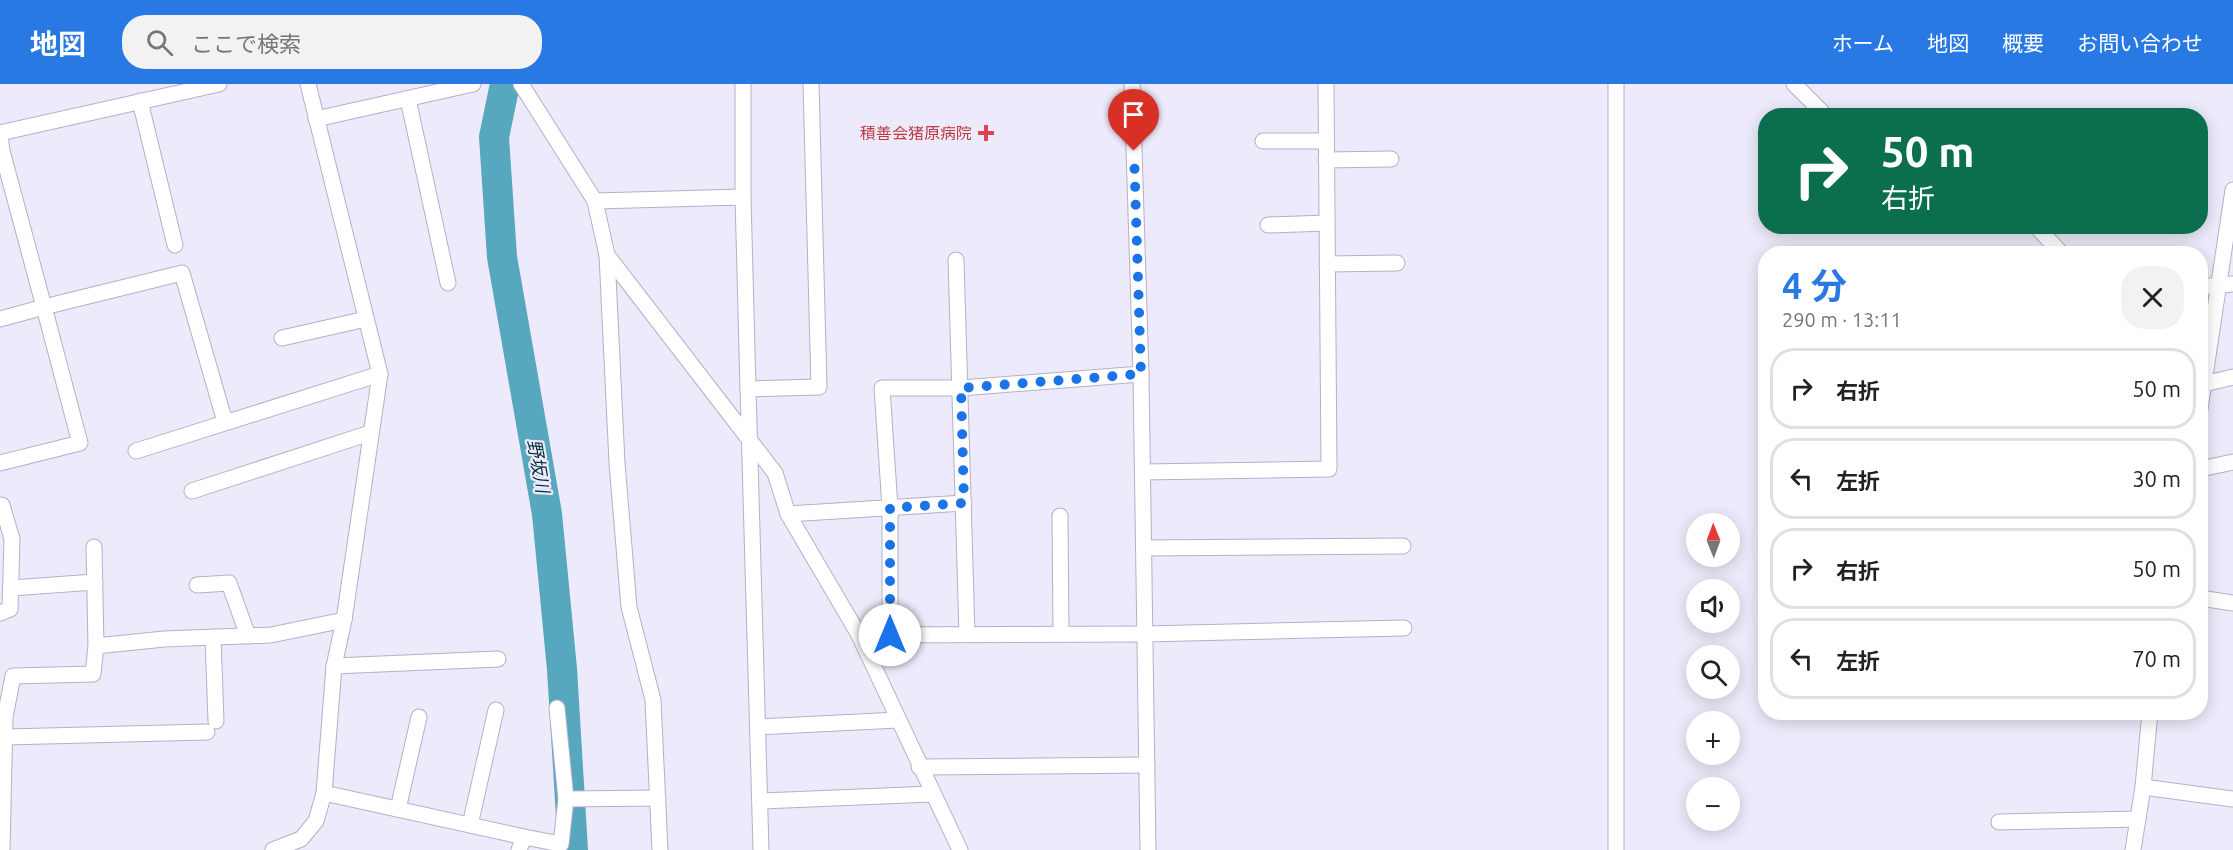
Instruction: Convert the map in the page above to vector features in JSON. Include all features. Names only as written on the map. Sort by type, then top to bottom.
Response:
[{"type":"street","points":[[0,463],[80,443],[1,151],[0,134],[219,84]]},
{"type":"street","points":[[273,850],[301,839],[316,821],[324,793],[334,666],[344,620],[380,374],[308,84]]},
{"type":"street","points":[[316,119],[473,84]]},
{"type":"street","points":[[521,84],[595,201],[607,255],[617,463],[629,606],[653,700],[660,850]]},
{"type":"street","points":[[743,84],[743,197],[748,389],[752,443],[761,850]]},
{"type":"street","points":[[748,389],[819,387],[811,84]]},
{"type":"street","points":[[1132,84],[1141,374],[1148,850]]},
{"type":"street","points":[[1143,472],[1329,469],[1326,84]]},
{"type":"street","points":[[1616,84],[1616,850]]},
{"type":"street","points":[[1794,84],[1818,108]]},
{"type":"street","points":[[408,99],[448,283]]},
{"type":"street","points":[[140,101],[176,245]]},
{"type":"street","points":[[1263,141],[1326,141]]},
{"type":"street","points":[[1326,160],[1391,159]]},
{"type":"street","points":[[2208,366],[2226,285],[2233,190]]},
{"type":"street","points":[[595,201],[743,197]]},
{"type":"street","points":[[1268,225],[1327,223]]},
{"type":"street","points":[[2043,234],[2055,246]]},
{"type":"street","points":[[607,255],[775,473],[789,514],[859,635],[919,767],[960,850]]},
{"type":"street","points":[[956,260],[967,634]]},
{"type":"street","points":[[1327,264],[1397,263]]},
{"type":"street","points":[[0,319],[182,273],[225,423]]},
{"type":"street","points":[[2208,286],[2226,285]]},
{"type":"street","points":[[282,338],[366,319]]},
{"type":"street","points":[[136,451],[380,374]]},
{"type":"street","points":[[890,635],[890,508],[882,388],[961,388],[1141,374]]},
{"type":"street","points":[[2208,383],[2233,377]]},
{"type":"street","points":[[192,491],[370,433]]},
{"type":"street","points":[[2208,468],[2233,462]]},
{"type":"street","points":[[789,514],[964,503]]},
{"type":"street","points":[[0,506],[2,505],[12,539],[10,609],[0,613]]},
{"type":"street","points":[[1060,516],[1060,634]]},
{"type":"street","points":[[1144,548],[1403,546]]},
{"type":"street","points":[[2,850],[5,737],[3,717],[13,676],[93,674],[96,646],[94,547]]},
{"type":"street","points":[[11,588],[95,582]]},
{"type":"street","points":[[197,585],[229,583],[249,636]]},
{"type":"street","points":[[2208,599],[2233,603]]},
{"type":"street","points":[[96,646],[271,635],[344,620]]},
{"type":"street","points":[[859,635],[1145,634],[1404,628]]},
{"type":"street","points":[[5,737],[212,726],[213,637]]},
{"type":"street","points":[[334,666],[498,659]]},
{"type":"street","points":[[324,793],[470,825],[522,843],[561,844],[566,799],[557,708]]},
{"type":"street","points":[[470,825],[496,710]]},
{"type":"street","points":[[398,809],[419,717]]},
{"type":"street","points":[[758,727],[898,720]]},
{"type":"street","points":[[2133,850],[2143,787],[2149,720]]},
{"type":"street","points":[[919,767],[1147,765]]},
{"type":"street","points":[[2143,787],[2233,799]]},
{"type":"street","points":[[760,801],[932,794]]},
{"type":"street","points":[[566,799],[658,798]]},
{"type":"street","points":[[1999,822],[2138,819]]},
{"type":"waterway","name":"野坂川","points":[[505,84],[494,137],[502,257],[547,514],[562,669],[573,850]]},
{"type":"place","name":"積善会猪原病院","points":[[986,133]]},
{"type":"route","points":[[890,635],[890,508],[964,503],[961,388],[1141,374],[1134,151]]}]
